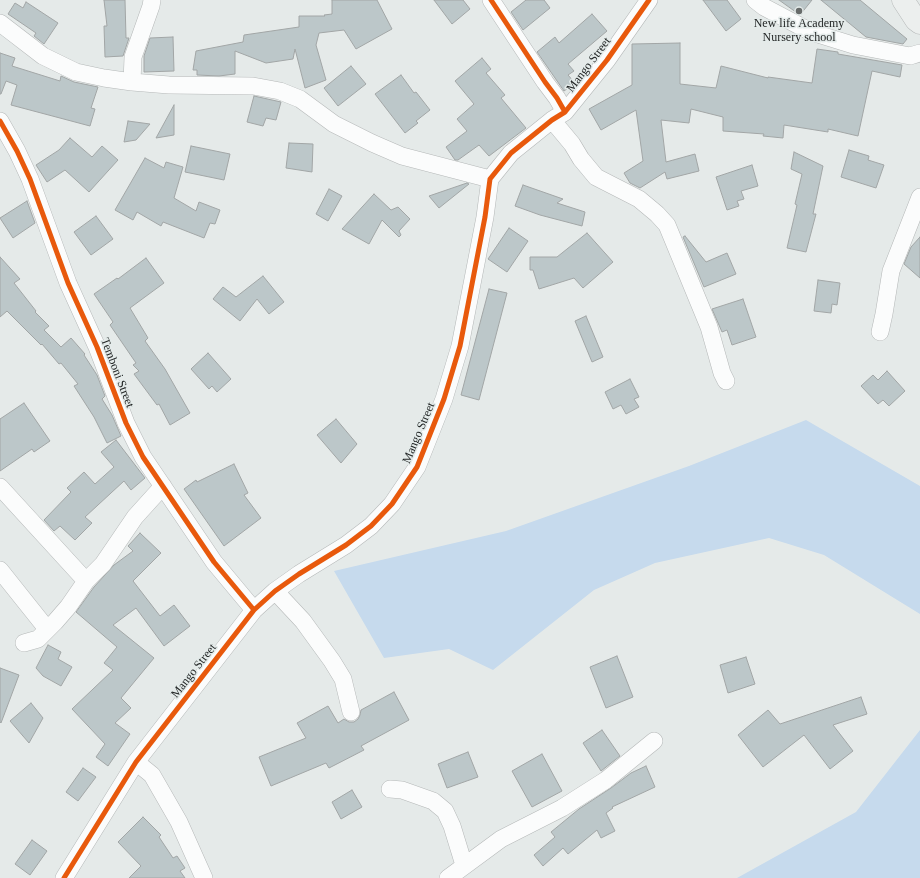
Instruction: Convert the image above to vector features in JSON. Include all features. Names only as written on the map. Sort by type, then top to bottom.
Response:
[{"type":"street","points":[[132,82],[133,57],[152,0]]},
{"type":"street","points":[[491,0],[557,98],[558,116],[581,159],[596,176],[639,198],[667,225],[709,327],[722,373],[726,381]]},
{"type":"street","name":"Mango Street","points":[[64,878],[136,762],[254,610],[275,592],[371,526],[392,504],[417,467],[444,399],[460,346],[485,217],[490,179],[510,153],[558,116],[607,60],[639,12],[649,0]]},
{"type":"street","points":[[755,0],[764,7],[811,32],[853,45],[910,56],[920,53]]},
{"type":"street","points":[[903,0],[916,20],[920,23]]},
{"type":"street","points":[[0,24],[42,56],[76,72],[132,82],[253,86],[280,92],[300,99],[334,124],[402,156],[490,179]]},
{"type":"street","name":"Temboni Street","points":[[0,121],[17,151],[30,179],[68,283],[97,347],[126,424],[143,457],[214,562],[254,610]]},
{"type":"street","points":[[880,332],[891,271],[920,197]]},
{"type":"street","points":[[24,643],[38,639],[68,607],[86,581],[103,564],[135,517],[163,486]]},
{"type":"street","points":[[0,487],[86,581]]},
{"type":"street","points":[[0,570],[47,629]]},
{"type":"street","points":[[275,592],[303,621],[332,661],[342,679],[351,712]]},
{"type":"street","points":[[448,878],[501,839],[562,808],[606,780],[654,741]]},
{"type":"street","points":[[136,762],[152,775],[179,822],[204,878]]},
{"type":"street","points":[[390,789],[402,790],[433,801],[445,810],[452,826],[464,865]]},
{"type":"water","points":[[806,420],[920,486],[920,614],[824,555],[769,538],[655,563],[594,590],[493,670],[449,649],[384,658],[334,571],[506,531],[689,466]]},
{"type":"water","points":[[920,730],[920,878],[737,878],[856,812]]},
{"type":"building","points":[[104,0],[125,0],[126,38],[129,38],[123,56],[105,57],[104,26],[107,26]]},
{"type":"building","points":[[332,0],[377,0],[392,29],[356,49],[344,30],[319,33],[316,45],[326,80],[305,88],[295,49],[293,59],[266,63],[235,51],[235,74],[219,76],[197,75],[197,70],[193,70],[196,51],[243,42],[244,35],[299,27],[299,16],[325,16],[324,15],[332,14]]},
{"type":"building","points":[[434,0],[463,0],[470,9],[452,24]]},
{"type":"building","points":[[526,0],[544,0],[550,8],[523,30],[511,12]]},
{"type":"building","points":[[703,0],[727,0],[741,19],[726,31]]},
{"type":"building","name":"New life Academy Nursery school","points":[[779,0],[812,0],[800,15]]},
{"type":"building","points":[[821,0],[860,0],[907,39],[903,44],[866,37]]},
{"type":"building","points":[[26,2],[58,23],[44,44],[34,36],[36,33],[8,14],[15,3],[23,8]]},
{"type":"building","points":[[592,14],[607,31],[568,64],[574,71],[568,75],[575,83],[564,91],[537,52],[555,37],[559,43]]},
{"type":"building","points":[[173,37],[174,71],[144,72],[144,56],[150,38]]},
{"type":"building","points":[[680,43],[680,84],[716,88],[721,66],[768,78],[812,83],[817,49],[902,65],[900,77],[872,71],[858,136],[828,129],[828,132],[784,125],[783,138],[763,136],[764,134],[723,131],[723,117],[691,109],[689,123],[661,120],[666,162],[695,154],[699,171],[667,179],[665,172],[640,188],[630,183],[624,173],[643,161],[636,110],[601,130],[589,109],[632,85],[632,44]]},
{"type":"building","points":[[0,53],[15,58],[12,66],[60,81],[61,76],[74,82],[98,87],[91,108],[95,109],[90,126],[11,105],[17,85],[6,81],[0,94]]},
{"type":"building","points":[[482,58],[491,69],[486,73],[505,95],[501,98],[526,128],[489,156],[479,145],[458,160],[455,160],[446,147],[467,131],[457,119],[474,104],[455,81]]},
{"type":"building","points":[[351,66],[366,84],[338,106],[324,88]]},
{"type":"building","points":[[401,75],[414,93],[416,92],[430,110],[416,121],[418,123],[405,133],[375,94]]},
{"type":"building","points":[[254,96],[281,102],[276,120],[266,118],[263,126],[247,122]]},
{"type":"building","points":[[174,105],[174,135],[156,138]]},
{"type":"building","points":[[128,121],[150,124],[136,140],[124,142]]},
{"type":"building","points":[[70,138],[92,157],[102,146],[118,160],[89,192],[65,170],[47,182],[36,165],[59,150]]},
{"type":"building","points":[[289,143],[313,144],[312,172],[286,168]]},
{"type":"building","points":[[191,146],[230,154],[224,180],[185,172]]},
{"type":"building","points":[[849,150],[869,156],[868,160],[884,165],[876,188],[841,177]]},
{"type":"building","points":[[794,152],[823,166],[813,214],[816,214],[806,252],[787,248],[797,205],[795,204],[802,174],[791,169]]},
{"type":"building","points":[[145,158],[164,168],[166,162],[183,167],[174,198],[196,211],[199,202],[220,210],[215,224],[210,223],[204,238],[163,222],[161,226],[137,212],[133,220],[115,210]]},
{"type":"building","points":[[752,165],[758,186],[741,191],[744,199],[737,201],[739,206],[727,210],[716,177]]},
{"type":"building","points":[[467,183],[469,184],[439,208],[429,196]]},
{"type":"building","points":[[523,185],[563,199],[557,203],[585,212],[582,226],[540,215],[515,206]]},
{"type":"building","points":[[329,189],[342,196],[328,221],[316,214]]},
{"type":"building","points":[[374,194],[391,210],[398,207],[410,219],[399,231],[401,235],[399,237],[382,220],[369,244],[342,229]]},
{"type":"building","points":[[27,201],[35,223],[13,238],[0,218]]},
{"type":"building","points":[[96,216],[113,239],[91,255],[74,232]]},
{"type":"building","points":[[509,228],[528,241],[507,272],[488,259]]},
{"type":"building","points":[[587,233],[613,262],[583,288],[574,278],[539,289],[533,270],[530,270],[530,257],[557,257]]},
{"type":"building","points":[[685,236],[706,262],[727,253],[736,274],[704,287],[683,237]]},
{"type":"building","points":[[920,237],[920,278],[904,264],[911,247]]},
{"type":"building","points":[[0,257],[20,279],[14,283],[36,311],[35,312],[49,326],[44,330],[61,347],[71,338],[85,354],[84,355],[97,375],[105,396],[102,399],[112,415],[121,436],[107,443],[94,417],[74,386],[78,384],[61,363],[59,364],[42,344],[41,345],[7,311],[0,317]]},
{"type":"building","points":[[146,258],[164,283],[130,308],[148,338],[145,341],[165,369],[190,413],[170,425],[159,404],[157,405],[134,374],[139,371],[133,365],[136,363],[110,325],[113,322],[94,294],[117,278],[118,279]]},
{"type":"building","points":[[263,276],[284,302],[269,314],[257,299],[240,321],[213,299],[223,287],[236,297]]},
{"type":"building","points":[[818,280],[840,283],[837,305],[832,304],[831,313],[814,311]]},
{"type":"building","points":[[489,289],[507,293],[479,400],[461,395]]},
{"type":"building","points":[[743,299],[756,337],[732,345],[727,330],[722,332],[712,309]]},
{"type":"building","points":[[586,316],[603,357],[592,362],[575,321]]},
{"type":"building","points":[[208,353],[231,379],[217,392],[212,386],[209,389],[191,369]]},
{"type":"building","points":[[887,371],[905,391],[889,406],[883,400],[878,404],[861,386],[873,375],[878,380]]},
{"type":"building","points":[[630,379],[639,397],[634,399],[639,407],[626,414],[621,405],[613,409],[605,392]]},
{"type":"building","points":[[24,403],[50,441],[34,452],[32,449],[0,471],[0,419]]},
{"type":"building","points":[[336,419],[357,444],[341,463],[317,435]]},
{"type":"building","points":[[116,440],[145,478],[131,490],[124,481],[85,517],[92,523],[75,540],[60,526],[54,531],[44,520],[71,492],[67,488],[84,472],[95,484],[114,467],[101,452]]},
{"type":"building","points":[[234,464],[248,493],[244,495],[261,518],[224,546],[184,489],[196,480],[197,482]]},
{"type":"building","points":[[140,533],[161,553],[133,581],[160,616],[174,605],[190,626],[164,646],[136,608],[113,625],[154,658],[121,698],[131,708],[115,723],[130,734],[108,766],[96,757],[105,744],[72,709],[113,670],[104,663],[117,647],[76,612],[94,587],[114,565],[133,551],[128,546]]},
{"type":"building","points":[[48,645],[61,652],[58,659],[72,667],[61,686],[43,676],[36,668]]},
{"type":"building","points":[[617,656],[633,697],[606,708],[590,667]]},
{"type":"building","points":[[746,657],[755,684],[728,693],[720,665]]},
{"type":"building","points":[[0,668],[19,675],[1,723],[0,722]]},
{"type":"building","points":[[394,692],[409,720],[361,746],[364,750],[329,768],[326,763],[271,786],[259,757],[306,738],[297,723],[328,706],[338,723],[344,719],[349,722],[354,722],[358,719],[361,710]]},
{"type":"building","points":[[861,697],[867,714],[833,725],[853,751],[830,769],[804,735],[763,767],[738,735],[768,710],[780,724]]},
{"type":"building","points":[[31,703],[43,718],[29,743],[10,721]]},
{"type":"building","points":[[602,730],[620,756],[601,771],[583,743]]},
{"type":"building","points":[[468,752],[478,777],[447,788],[438,764]]},
{"type":"building","points":[[542,754],[562,791],[532,807],[512,771]]},
{"type":"building","points":[[646,766],[655,787],[612,807],[613,808],[606,813],[615,831],[601,838],[597,830],[568,854],[563,848],[543,866],[534,855],[555,837],[551,832],[579,809],[631,773]]},
{"type":"building","points":[[83,768],[96,777],[78,801],[66,792]]},
{"type":"building","points":[[352,790],[362,807],[341,819],[332,802]]},
{"type":"building","points":[[143,817],[161,835],[159,837],[173,858],[177,856],[185,868],[180,871],[185,878],[129,878],[141,866],[118,842]]},
{"type":"building","points":[[32,840],[47,851],[30,875],[15,864]]},
{"type":"cycle path","points":[[491,0],[565,112]]},
{"type":"cycle path","points":[[64,878],[136,762],[254,610],[275,591],[299,574],[346,545],[371,526],[392,504],[417,467],[444,399],[460,346],[485,217],[490,179],[511,153],[552,120],[565,112],[607,60],[649,0]]},
{"type":"cycle path","points":[[0,121],[17,151],[30,179],[68,283],[97,347],[126,423],[143,457],[214,562],[254,610]]},
{"type":"place","name":"New life Academy Nursery school","points":[[799,11]]}]
